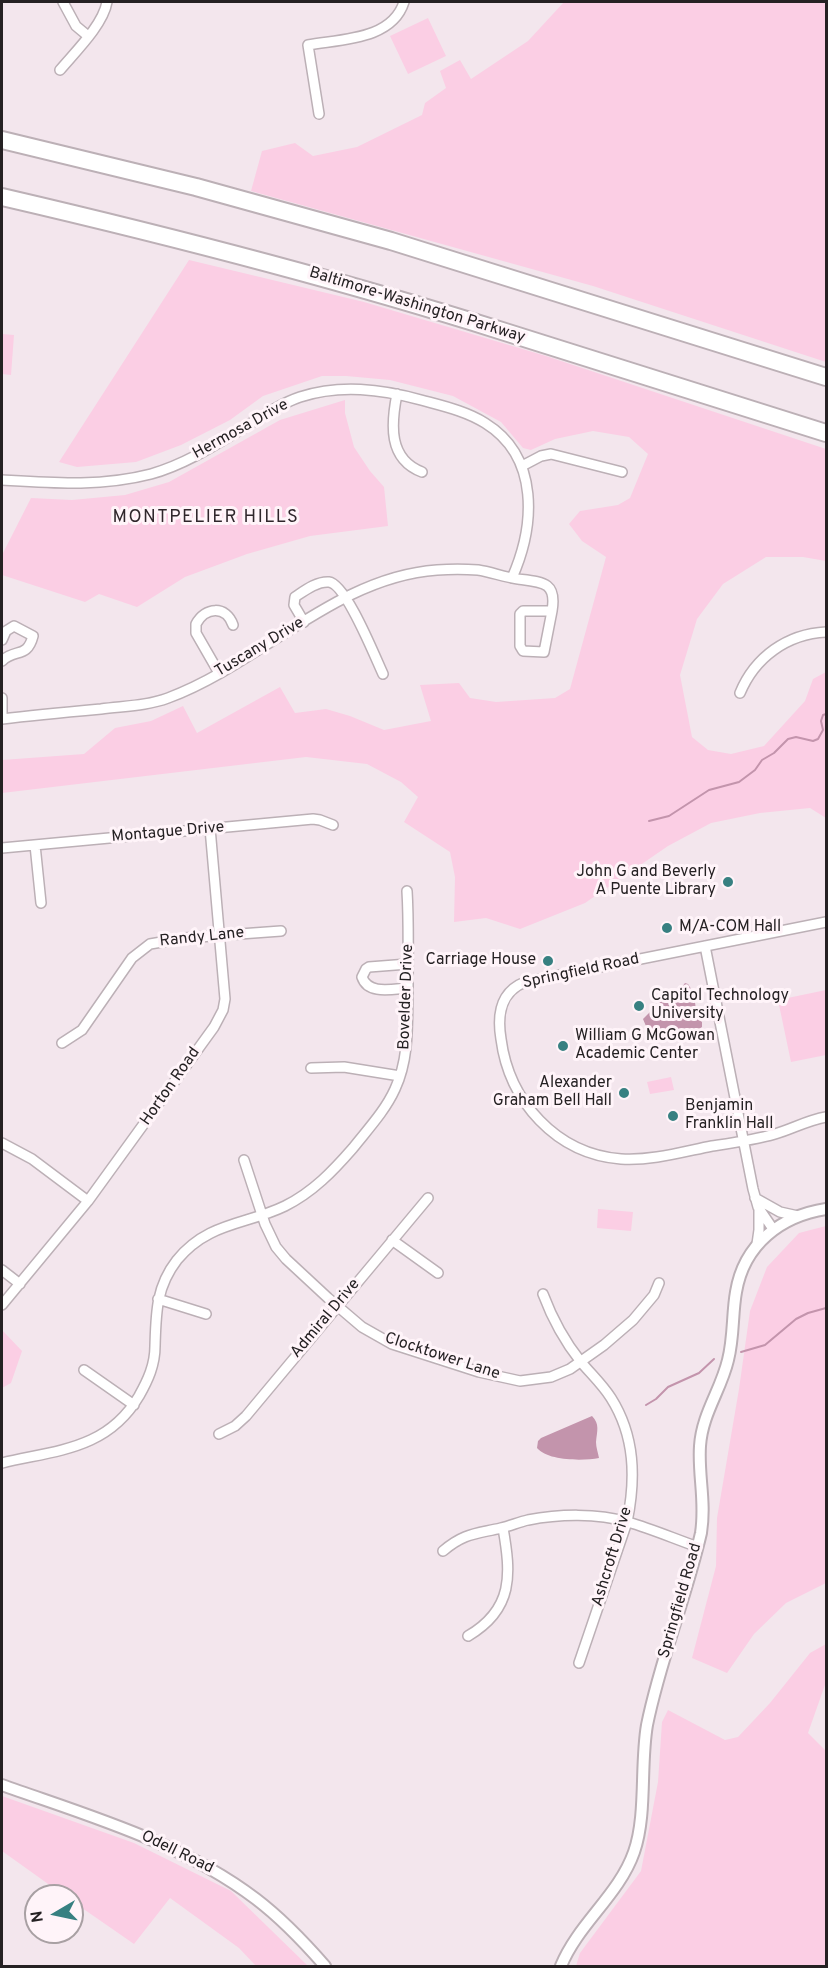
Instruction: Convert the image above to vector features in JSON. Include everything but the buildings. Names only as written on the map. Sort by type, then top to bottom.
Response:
[{"type":"highway","points":[[2,140],[196,187],[391,241],[826,377]]},
{"type":"highway","name":"Baltimore-Washington Parkway","points":[[2,197],[168,237],[378,294],[501,330],[826,433]]},
{"type":"street","points":[[63,2],[76,26],[88,36]]},
{"type":"street","points":[[60,70],[88,36],[102,15],[106,2]]},
{"type":"street","points":[[320,114],[308,45],[374,33],[394,18],[402,9],[404,2]]},
{"type":"street","name":"Hermosa Drive","points":[[2,480],[84,484],[140,476],[164,470],[195,456],[257,419],[300,397],[333,390],[359,388],[397,394],[453,409],[486,423],[508,443],[522,466],[528,486],[529,511],[521,555],[512,578]]},
{"type":"street","points":[[397,394],[393,424],[399,454],[408,465],[422,472]]},
{"type":"street","points":[[522,466],[551,454],[622,472]]},
{"type":"street","name":"Tuscany Drive","points":[[2,718],[152,703],[185,691],[219,673],[346,597],[385,581],[420,572],[475,570],[546,585],[552,589],[554,595],[552,612]]},
{"type":"street","points":[[304,622],[296,611],[293,601],[295,597],[306,590],[328,582],[334,583],[346,597],[383,674]]},
{"type":"street","points":[[523,610],[552,612],[544,652],[523,651],[520,646],[520,614],[523,610]]},
{"type":"street","points":[[219,673],[196,633],[196,624],[204,614],[211,611],[222,611],[231,618],[233,625]]},
{"type":"street","points":[[2,640],[6,631],[14,627],[33,636],[27,650],[7,656],[2,661]]},
{"type":"street","points":[[740,693],[744,682],[757,663],[776,647],[798,637],[826,632]]},
{"type":"street","points":[[2,698],[2,718]]},
{"type":"street","name":"Montague Drive","points":[[2,848],[313,819],[333,825]]},
{"type":"street","name":"Horton Road","points":[[2,1305],[88,1201],[219,1018],[225,999],[210,828]]},
{"type":"street","points":[[35,845],[41,903]]},
{"type":"street","name":"Bovelder Drive","points":[[2,1462],[91,1441],[111,1430],[134,1405],[153,1364],[158,1299],[172,1268],[192,1245],[224,1226],[274,1211],[301,1197],[331,1173],[377,1119],[393,1094],[406,1049],[408,891]]},
{"type":"street","points":[[757,1244],[759,1230],[757,1203],[705,946],[826,922]]},
{"type":"street","name":"Randy Lane","points":[[62,1043],[82,1030],[132,958],[150,944],[281,930]]},
{"type":"street","name":"Springfield Road","points":[[705,946],[525,982],[514,987],[505,998],[500,1016],[502,1049],[513,1085],[530,1110],[557,1135],[587,1151],[620,1159],[640,1159],[743,1141]]},
{"type":"street","points":[[408,964],[369,967],[362,977],[364,983],[370,988],[408,988]]},
{"type":"street","points":[[311,1068],[345,1067],[400,1076]]},
{"type":"street","points":[[743,1141],[774,1134],[826,1116]]},
{"type":"street","points":[[2,1143],[32,1159],[88,1201]]},
{"type":"street","name":"Clocktower Lane","points":[[244,1160],[262,1215],[281,1253],[338,1307],[362,1326],[392,1344],[497,1376],[520,1381],[535,1380],[570,1370],[633,1320],[654,1295],[659,1283]]},
{"type":"street","name":"Admiral Drive","points":[[219,1434],[246,1416],[428,1198]]},
{"type":"street","points":[[757,1203],[798,1216]]},
{"type":"street","points":[[757,1203],[773,1229]]},
{"type":"street","name":"Springfield Road","points":[[561,1966],[579,1935],[621,1878],[634,1852],[640,1823],[647,1726],[657,1683],[698,1547],[704,1507],[700,1448],[703,1426],[728,1361],[738,1282],[744,1265],[757,1244],[773,1229],[798,1216],[826,1209]]},
{"type":"street","points":[[392,1240],[438,1273]]},
{"type":"street","points":[[2,1270],[20,1284]]},
{"type":"street","name":"Ashcroft Drive","points":[[543,1294],[551,1316],[581,1362],[611,1398],[629,1437],[632,1498],[627,1522],[579,1663]]},
{"type":"street","points":[[158,1299],[206,1314]]},
{"type":"street","points":[[84,1370],[134,1405]]},
{"type":"street","points":[[443,1551],[454,1541],[467,1535],[503,1528],[527,1520],[572,1516],[603,1517],[627,1522],[698,1547]]},
{"type":"street","points":[[468,1636],[492,1617],[506,1591],[508,1567],[503,1528]]},
{"type":"street","name":"Odell Road","points":[[2,1785],[113,1823],[202,1863],[257,1900],[290,1929],[325,1966]]},
{"type":"shaded area","points":[[564,2],[826,2],[826,362],[593,286],[251,191],[262,151],[295,143],[313,156],[357,147],[422,115],[425,103],[446,88],[440,71],[460,60],[471,79],[528,41]]},
{"type":"shaded area","points":[[428,18],[446,56],[408,74],[390,36]]},
{"type":"shaded area","points":[[189,260],[364,302],[546,356],[826,449],[826,561],[803,557],[766,557],[723,584],[697,619],[680,675],[692,737],[708,750],[731,754],[764,746],[805,701],[813,679],[826,672],[826,818],[810,808],[760,813],[711,823],[668,846],[585,903],[520,929],[486,918],[454,922],[455,877],[450,852],[404,822],[418,797],[401,782],[367,764],[306,757],[2,793],[2,760],[84,754],[115,728],[151,721],[183,706],[197,733],[280,687],[295,713],[326,709],[384,730],[431,721],[420,685],[459,683],[470,698],[496,702],[555,698],[570,689],[606,557],[582,541],[569,524],[580,511],[618,505],[630,498],[648,454],[629,437],[593,431],[555,439],[531,450],[523,448],[501,422],[453,396],[390,380],[322,376],[263,396],[230,420],[181,445],[136,462],[77,467],[59,462]]},
{"type":"shaded area","points":[[2,334],[14,335],[11,375],[2,374]]},
{"type":"shaded area","points":[[345,400],[345,413],[354,447],[384,487],[388,526],[310,536],[247,554],[185,577],[137,607],[99,594],[85,602],[2,575],[2,555],[31,498],[72,500],[125,495],[169,482],[280,420]]},
{"type":"shaded area","points":[[685,983],[692,992],[696,1018],[702,1022],[702,1027],[696,1031],[696,1038],[691,1039],[686,1035],[676,1036],[670,1033],[665,1038],[657,1037],[648,1031],[643,1019],[665,997],[679,991]]},
{"type":"shaded area","points":[[826,990],[826,1055],[791,1062],[778,1000]]},
{"type":"shaded area","points":[[671,1077],[674,1090],[650,1094],[647,1082]]},
{"type":"shaded area","points":[[598,1209],[633,1212],[631,1231],[597,1228]]},
{"type":"shaded area","points":[[826,1226],[826,1583],[786,1603],[754,1634],[727,1673],[692,1658],[716,1566],[717,1518],[750,1311],[767,1267],[799,1233]]},
{"type":"shaded area","points":[[2,1330],[22,1351],[11,1383],[2,1388]]},
{"type":"shaded area","points":[[592,1416],[597,1425],[596,1444],[599,1458],[575,1460],[557,1458],[537,1448],[541,1438]]},
{"type":"shaded area","points":[[826,1644],[826,1682],[808,1733],[826,1751],[826,1966],[576,1966],[580,1953],[641,1871],[658,1782],[662,1722],[668,1710],[725,1740],[738,1737],[770,1703],[810,1653]]},
{"type":"shaded area","points":[[2,1796],[134,1843],[231,1891],[308,1966],[256,1966],[239,1948],[170,1898],[134,1944],[84,1909],[84,1884],[48,1884],[2,1851]]},
{"type":"waterway","points":[[649,821],[669,816],[709,790],[739,782],[788,739],[796,737],[813,741],[818,739],[823,730],[821,721],[823,715],[826,714]]},
{"type":"waterway","points":[[741,1352],[765,1345],[796,1319],[826,1308]]},
{"type":"waterway","points":[[646,1405],[668,1387],[699,1373],[714,1359]]},
{"type":"place","name":"John G and Beverly A Puente Library","points":[[728,882]]},
{"type":"place","name":"M/A-COM Hall","points":[[667,928]]},
{"type":"place","name":"Carriage House","points":[[548,961]]},
{"type":"place","name":"Capitol Technology University","points":[[639,1006]]},
{"type":"place","name":"William G McGowan Academic Center","points":[[563,1046]]},
{"type":"place","name":"Alexander Graham Bell Hall","points":[[624,1093]]},
{"type":"place","name":"Benjamin Franklin Hall","points":[[673,1116]]},
{"type":"district","name":"MONTPELIER HILLS","points":[[206,518]]}]
